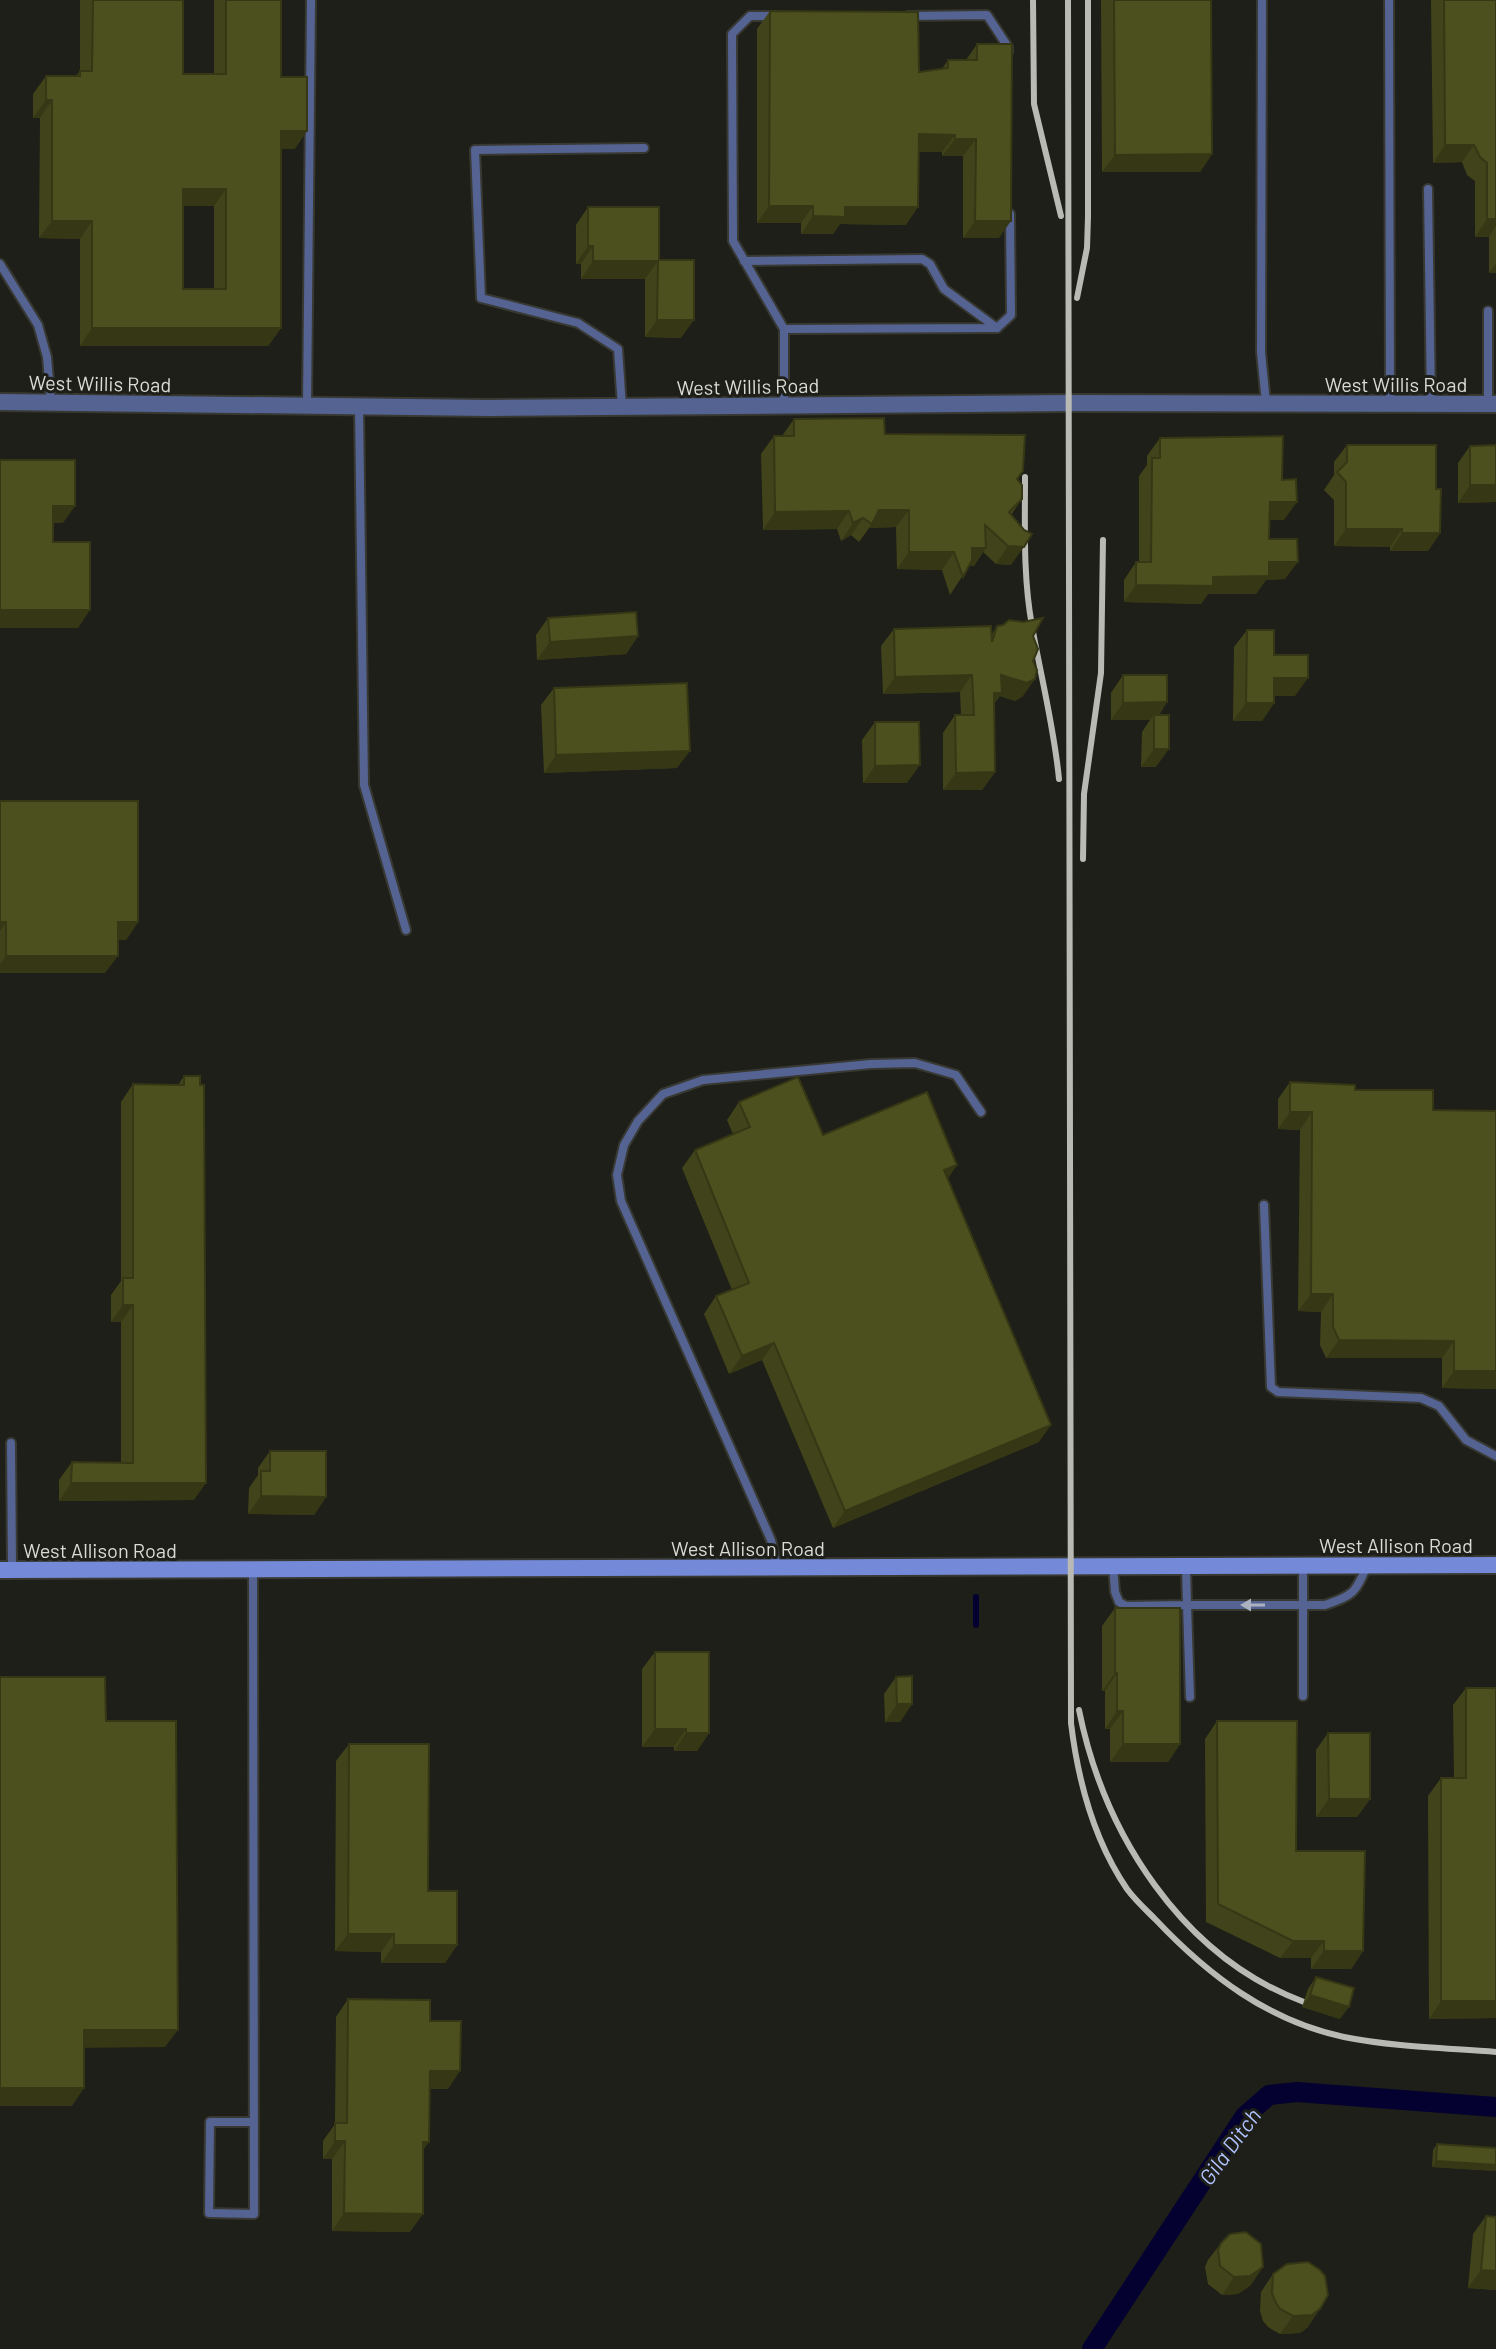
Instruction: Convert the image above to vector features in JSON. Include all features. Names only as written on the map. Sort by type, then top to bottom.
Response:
[{"type":"street","name":"West Willis Road","points":[[0,402],[359,407],[1492,404]]},
{"type":"street","name":"West Allison Road","points":[[6,1570],[1496,1565]]},
{"type":"lane","points":[[307,406],[311,0]]},
{"type":"lane","points":[[1262,0],[1261,352],[1266,403]]},
{"type":"lane","points":[[1389,0],[1390,404]]},
{"type":"lane","points":[[892,16],[987,15],[1008,47],[1009,63]]},
{"type":"lane","points":[[782,16],[750,16],[732,34],[733,241],[784,329],[784,406]]},
{"type":"lane","points":[[622,407],[618,349],[578,323],[481,298],[475,150],[644,148]]},
{"type":"lane","points":[[1428,189],[1431,404]]},
{"type":"lane","points":[[784,329],[997,328],[1011,315],[1010,205]]},
{"type":"lane","points":[[744,261],[922,259],[930,264],[944,289],[997,328]]},
{"type":"lane","points":[[0,264],[38,325],[47,357],[51,403]]},
{"type":"lane","points":[[1488,311],[1492,404]]},
{"type":"lane","points":[[359,407],[364,785],[406,930]]},
{"type":"lane","points":[[777,1567],[771,1540],[621,1201],[617,1175],[624,1145],[638,1121],[663,1094],[703,1080],[871,1064],[915,1063],[956,1075],[981,1112]]},
{"type":"lane","points":[[1264,1205],[1271,1387],[1278,1392],[1421,1398],[1439,1406],[1466,1440],[1496,1456]]},
{"type":"lane","points":[[6,1570],[11,1443]]},
{"type":"lane","points":[[0,1481],[11,1481]]},
{"type":"lane","points":[[1113,1565],[1115,1592],[1119,1602],[1126,1606],[1325,1605],[1343,1599],[1356,1590],[1368,1565]]},
{"type":"lane","points":[[1186,1565],[1190,1697]]},
{"type":"lane","points":[[1303,1565],[1303,1696]]},
{"type":"lane","points":[[253,1571],[254,2122],[254,2214],[209,2213],[210,2122],[254,2122]]},
{"type":"building","points":[[93,0],[183,0],[183,74],[226,74],[226,0],[281,0],[281,77],[307,77],[307,131],[281,131],[281,328],[92,328],[92,221],[52,221],[52,100],[46,100],[46,76],[80,76],[80,71],[92,71]],"holes":[[[183,189],[226,189],[226,289],[183,289]]]},
{"type":"building","points":[[1114,0],[1211,0],[1212,154],[1115,155]]},
{"type":"building","points":[[1444,0],[1496,0],[1496,219],[1487,219],[1487,163],[1474,145],[1445,145]]},
{"type":"building","points":[[770,11],[918,12],[919,72],[948,68],[948,60],[977,60],[977,44],[1012,44],[1011,221],[975,221],[976,139],[955,139],[955,135],[919,134],[918,207],[845,207],[845,217],[813,216],[813,206],[769,206]]},
{"type":"building","points":[[588,207],[659,207],[659,260],[694,260],[694,320],[657,320],[658,261],[593,261],[593,246],[588,246]]},
{"type":"building","points":[[884,418],[885,434],[1025,435],[1023,471],[1017,479],[1022,485],[1022,499],[1009,512],[1024,530],[1032,534],[1024,547],[1008,546],[985,525],[986,548],[972,548],[972,560],[963,577],[954,552],[909,552],[909,510],[879,510],[872,524],[863,518],[853,523],[849,511],[775,512],[774,436],[794,436],[794,419]]},
{"type":"building","points":[[1283,436],[1282,480],[1296,479],[1297,502],[1270,502],[1269,539],[1297,539],[1298,562],[1269,562],[1269,576],[1213,577],[1213,586],[1136,585],[1136,562],[1151,562],[1152,458],[1160,458],[1160,438]]},
{"type":"building","points":[[1347,445],[1436,445],[1436,489],[1441,489],[1440,533],[1346,529],[1346,482],[1337,472],[1347,462]]},
{"type":"building","points":[[1496,445],[1496,485],[1470,485],[1470,446]]},
{"type":"building","points":[[0,460],[75,460],[75,506],[53,506],[53,542],[90,542],[90,610],[0,610]]},
{"type":"building","points":[[636,612],[638,636],[550,642],[548,618]]},
{"type":"building","points":[[1043,618],[1033,636],[1038,649],[1033,661],[1037,670],[1035,679],[1027,683],[1001,675],[1002,693],[994,693],[995,772],[956,773],[955,715],[974,715],[972,675],[895,677],[894,629],[991,626],[992,642],[997,626],[1009,620],[1023,622]]},
{"type":"building","points":[[1247,630],[1274,630],[1274,655],[1308,655],[1308,678],[1274,678],[1274,703],[1246,703]]},
{"type":"building","points":[[1123,675],[1167,675],[1167,702],[1123,703]]},
{"type":"building","points":[[687,683],[690,751],[556,755],[554,688]]},
{"type":"building","points":[[1154,715],[1169,715],[1169,749],[1154,749]]},
{"type":"building","points":[[875,722],[919,722],[920,765],[875,766]]},
{"type":"building","points":[[0,801],[138,801],[138,922],[118,922],[118,956],[6,956],[6,922],[0,922]]},
{"type":"building","points":[[184,1076],[200,1076],[200,1085],[204,1085],[206,1483],[71,1483],[72,1462],[133,1463],[133,1305],[123,1305],[123,1278],[133,1278],[133,1084],[184,1085]]},
{"type":"building","points":[[798,1077],[823,1135],[927,1092],[957,1165],[944,1170],[1051,1425],[845,1511],[774,1343],[742,1356],[716,1296],[749,1283],[695,1150],[750,1127],[739,1102]]},
{"type":"building","points":[[1290,1082],[1355,1085],[1355,1090],[1433,1090],[1433,1110],[1496,1111],[1496,1371],[1454,1371],[1454,1341],[1339,1340],[1333,1327],[1333,1294],[1311,1294],[1312,1112],[1290,1112]]},
{"type":"building","points":[[270,1451],[326,1451],[326,1497],[261,1496],[261,1471],[270,1471]]},
{"type":"building","points":[[1115,1608],[1180,1608],[1180,1744],[1123,1744],[1123,1711],[1117,1711]]},
{"type":"building","points":[[655,1652],[709,1652],[709,1733],[655,1729]]},
{"type":"building","points":[[912,1676],[912,1704],[897,1704],[896,1677]]},
{"type":"building","points":[[0,1677],[105,1677],[106,1721],[176,1721],[178,2030],[84,2030],[84,2088],[0,2088]]},
{"type":"building","points":[[1466,1688],[1496,1688],[1496,2001],[1441,2001],[1441,1778],[1466,1778]]},
{"type":"building","points":[[1217,1721],[1297,1721],[1296,1851],[1365,1851],[1363,1951],[1324,1951],[1324,1941],[1293,1941],[1218,1904]]},
{"type":"building","points":[[1328,1733],[1370,1733],[1370,1799],[1329,1799]]},
{"type":"building","points":[[349,1744],[429,1744],[428,1891],[457,1891],[457,1945],[394,1945],[394,1934],[348,1934]]},
{"type":"building","points":[[1316,1977],[1354,1988],[1349,2007],[1310,1995]]},
{"type":"building","points":[[348,1999],[430,2000],[430,2021],[461,2021],[460,2071],[430,2071],[429,2142],[423,2142],[423,2214],[344,2213],[345,2141],[335,2141],[335,2123],[347,2123]]},
{"type":"building","points":[[1437,2144],[1496,2148],[1496,2165],[1436,2161]]},
{"type":"building","points":[[1486,2216],[1496,2217],[1496,2271],[1481,2270]]},
{"type":"building","points":[[1246,2232],[1261,2244],[1263,2267],[1250,2276],[1234,2277],[1220,2266],[1218,2250],[1230,2234]]},
{"type":"building","points":[[1308,2262],[1325,2276],[1328,2295],[1320,2309],[1312,2315],[1293,2316],[1276,2303],[1272,2293],[1273,2274],[1287,2264]]},
{"type":"waterway","points":[[976,1597],[976,1625]]},
{"type":"waterway","name":"Gila Ditch","points":[[1092,2349],[1245,2116],[1269,2095],[1297,2092],[1496,2107]]},
{"type":"railway","points":[[1033,0],[1034,104],[1061,216]]},
{"type":"railway","points":[[1068,0],[1071,1723],[1078,1766],[1096,1830],[1127,1889],[1176,1940],[1241,1993],[1290,2020],[1344,2037],[1496,2052]]},
{"type":"railway","points":[[1077,298],[1087,248],[1088,0]]},
{"type":"railway","points":[[1025,477],[1029,608],[1059,779]]},
{"type":"railway","points":[[1083,859],[1084,794],[1101,673],[1103,540]]},
{"type":"railway","points":[[1079,1710],[1108,1802],[1129,1845],[1155,1886],[1186,1923],[1221,1955],[1260,1982],[1304,2002]]}]
